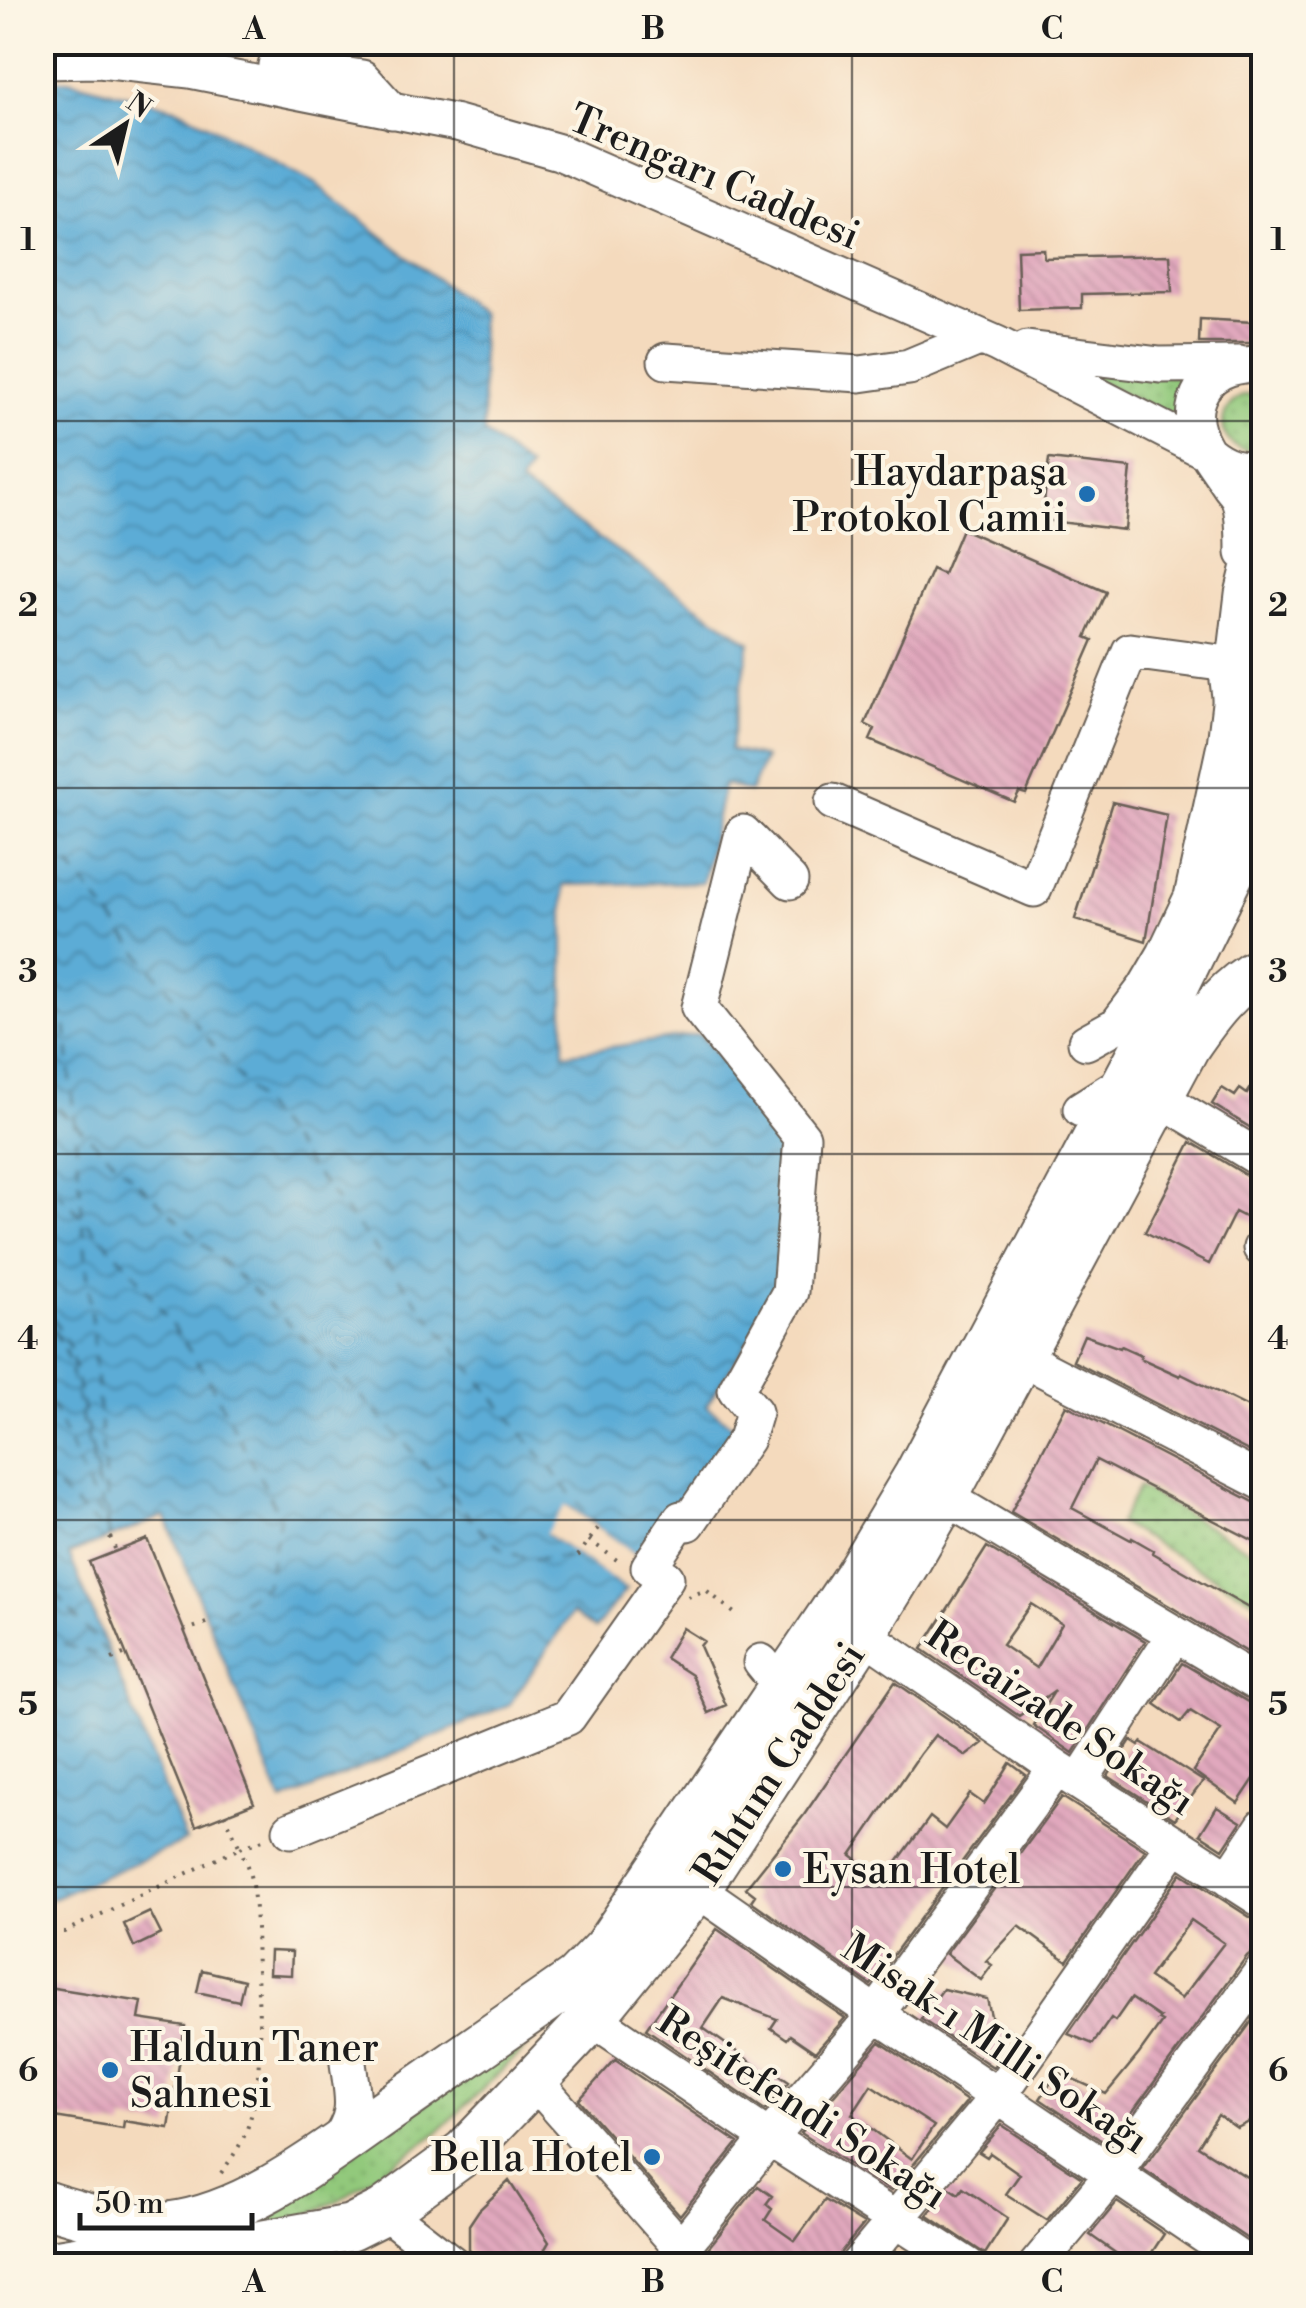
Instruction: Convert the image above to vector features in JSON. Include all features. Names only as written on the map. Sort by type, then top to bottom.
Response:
[{"type":"main road","points":[[1234,672],[1244,770],[1236,862]]},
{"type":"main road","name":"Rıhtım Caddesi","points":[[787,1684],[862,1634],[945,1497],[1020,1357],[1141,1090],[1170,998],[1264,806]]},
{"type":"main road","name":"Rıhtım Caddesi","points":[[42,2203],[118,2225],[172,2224],[251,2199],[576,1979],[606,1948],[744,1755],[917,1475],[1141,1090],[1187,1046],[1216,1005],[1257,979]]},
{"type":"main road","name":"Rıhtım Caddesi","points":[[42,2229],[69,2263],[229,2249],[367,2220],[466,2152],[592,2018],[697,1889],[744,1755]]},
{"type":"main road","points":[[303,2266],[367,2220]]},
{"type":"street","name":"Trengarı Caddesi","points":[[42,61],[99,60],[190,70],[457,123],[559,152],[989,340]]},
{"type":"street","points":[[666,360],[860,374],[909,367],[989,340],[1042,352],[1160,365],[1259,365]]},
{"type":"street","points":[[989,340],[1207,452],[1219,462],[1250,470],[1264,467]]},
{"type":"street","points":[[1244,594],[1239,499],[1198,437],[1194,420],[1196,402],[1216,374],[1232,366],[1259,365]]},
{"type":"street","points":[[1120,1021],[1158,965],[1192,896],[1225,745],[1244,594],[1264,510]]},
{"type":"street","points":[[833,802],[1034,889],[1130,650],[1234,672]]},
{"type":"street","points":[[292,1830],[568,1717],[666,1578],[649,1567],[681,1519],[688,1523],[746,1438],[754,1412],[736,1390],[790,1292],[802,1137],[699,1008],[743,833],[790,881]]},
{"type":"street","points":[[1086,1042],[1170,998]]},
{"type":"street","points":[[1080,1108],[1141,1090],[1264,1161]]},
{"type":"street","points":[[1020,1357],[1264,1483]]},
{"type":"street","points":[[945,1497],[1264,1687]]},
{"type":"street","name":"Recaizade Sokağı","points":[[862,1634],[1068,1776],[1264,1901]]},
{"type":"street","points":[[534,2080],[572,2133],[684,2257],[769,2138],[876,2014],[1068,1776],[1175,1634]]},
{"type":"street","points":[[1229,1878],[1264,1826]]},
{"type":"street","points":[[858,2266],[998,2095],[1175,1844]]},
{"type":"street","name":"Misak-ı Milli Sokağı","points":[[697,1889],[1250,2266]]},
{"type":"street","points":[[1036,2266],[1113,2174],[1264,1970]]},
{"type":"street","name":"Reşitefendi Sokağı","points":[[592,2018],[968,2266]]},
{"type":"street","points":[[336,2145],[349,2126],[354,2109],[348,2063]]},
{"type":"street","points":[[367,2220],[455,2266]]},
{"type":"path","points":[[578,1556],[598,1528]]},
{"type":"path","points":[[110,1538],[116,1552]]},
{"type":"path","points":[[184,1631],[209,1622]]},
{"type":"path","points":[[112,1658],[126,1653]]},
{"type":"path","points":[[216,2179],[240,2146],[248,2124],[258,2061],[252,1881],[224,1815]]},
{"type":"path","points":[[42,1932],[64,1932],[240,1848]]},
{"type":"green space","points":[[1062,365],[1187,377],[1179,420]]},
{"type":"green space","points":[[1245,395],[1263,398],[1263,447],[1250,450],[1231,442],[1223,423],[1225,413]]},
{"type":"green space","points":[[1139,1487],[1263,1558],[1263,1605],[1119,1523]]},
{"type":"green space","points":[[556,2018],[436,2134],[341,2199],[285,2226],[239,2222]]},
{"type":"water","points":[[42,80],[68,80],[179,109],[316,184],[480,313],[484,433],[529,468],[520,484],[750,642],[730,750],[765,758],[750,792],[724,784],[703,882],[564,885],[564,1054],[700,1034],[791,1144],[779,1294],[706,1406],[736,1428],[645,1561],[567,1506],[547,1534],[626,1589],[595,1629],[572,1613],[510,1704],[282,1802],[165,1516],[69,1554],[186,1841],[43,1902]]},
{"type":"pier","points":[[566,1505],[645,1561],[642,1565],[567,1512],[553,1532],[628,1585],[626,1589],[546,1533]]},
{"type":"building","points":[[1043,249],[1044,258],[1170,255],[1172,292],[1082,294],[1082,308],[1019,310],[1017,250]]},
{"type":"building","points":[[1200,319],[1253,322],[1252,343],[1199,343]]},
{"type":"building","name":"Haydarpaşa Protokol Camii","points":[[1049,459],[1131,468],[1125,530],[1042,520]]},
{"type":"building","points":[[962,529],[1106,592],[1086,637],[1093,640],[1026,794],[1019,792],[1014,802],[870,740],[875,729],[865,724],[932,569],[943,574]]},
{"type":"building","points":[[1112,802],[1167,815],[1146,941],[1075,919]]},
{"type":"building","points":[[1264,1068],[1264,1136],[1212,1104],[1222,1088],[1235,1096],[1240,1089],[1247,1094]]},
{"type":"building","points":[[1191,1142],[1264,1182],[1264,1227],[1235,1212],[1209,1264],[1145,1232]]},
{"type":"building","points":[[1084,1335],[1121,1346],[1264,1415],[1264,1459],[1073,1361]]},
{"type":"building","points":[[1066,1405],[1264,1504],[1264,1546],[1096,1460],[1072,1508],[1132,1538],[1264,1617],[1264,1662],[1011,1512]]},
{"type":"building","points":[[147,1539],[254,1803],[196,1826],[89,1562]]},
{"type":"building","points":[[987,1547],[1145,1641],[1073,1753],[1033,1725],[1055,1690],[1019,1716],[922,1649]],"holes":[[[1031,1604],[1062,1624],[1036,1668],[1002,1645]]]},
{"type":"building","points":[[683,1628],[704,1641],[700,1646],[726,1705],[708,1713],[691,1675],[665,1658]]},
{"type":"building","points":[[1182,1663],[1264,1708],[1264,1764],[1238,1803],[1193,1771],[1221,1730],[1190,1711],[1181,1722],[1155,1704]]},
{"type":"building","points":[[895,1682],[983,1743],[966,1756],[935,1735],[920,1754],[851,1855],[884,1880],[930,1817],[945,1829],[970,1794],[984,1804],[1010,1763],[1026,1775],[871,1985],[751,1901],[755,1895],[746,1888],[804,1815]]},
{"type":"building","points":[[1131,1740],[1139,1745],[1141,1742],[1203,1781],[1175,1819],[1108,1776]]},
{"type":"building","points":[[1062,1797],[1145,1850],[1067,1961],[1019,1926],[986,1961],[992,1965],[981,1980],[946,1954]]},
{"type":"building","points":[[1217,1807],[1241,1822],[1223,1849],[1200,1834]]},
{"type":"building","points":[[1181,1873],[1253,1919],[1264,1922],[1264,1948],[1247,1956],[1108,2145],[1040,2099],[1058,2072],[1106,2094],[1162,2022],[1131,1998],[1093,2044],[1068,2034]],"holes":[[[1191,1920],[1224,1943],[1181,1999],[1149,1977]]]},
{"type":"building","points":[[150,1912],[161,1934],[134,1947],[124,1924]]},
{"type":"building","points":[[717,1929],[845,2018],[815,2052],[771,2028],[777,2019],[723,1998],[703,2028],[768,2074],[771,2070],[789,2082],[765,2110],[646,2029]]},
{"type":"building","points":[[270,1951],[292,1952],[291,1975],[269,1974]]},
{"type":"building","points":[[202,1970],[244,1980],[239,2001],[197,1992]]},
{"type":"building","name":"Haldun Taner Sahnesi","points":[[42,1986],[142,2002],[139,2019],[185,2026],[169,2128],[124,2121],[123,2128],[42,2115]]},
{"type":"building","points":[[943,1989],[987,1999],[992,2020],[1016,2034],[993,2067],[921,2019]]},
{"type":"building","points":[[1258,2013],[1264,2017],[1264,2098],[1249,2122],[1237,2128],[1218,2115],[1198,2146],[1264,2188],[1264,2250],[1143,2169]]},
{"type":"building","points":[[880,2042],[967,2101],[891,2191],[801,2133]],"holes":[[[871,2085],[934,2126],[912,2159],[852,2114]]]},
{"type":"building","points":[[615,2060],[738,2143],[680,2215],[579,2100]]},
{"type":"building","points":[[1002,2125],[1082,2178],[1047,2220],[1006,2194],[1020,2174],[990,2153],[987,2157],[979,2152]]},
{"type":"building","points":[[509,2181],[549,2242],[535,2266],[486,2266],[469,2250],[469,2225]]},
{"type":"building","points":[[758,2186],[772,2196],[766,2204],[772,2209],[765,2220],[795,2241],[825,2200],[864,2224],[841,2252],[836,2266],[708,2266],[705,2252]]},
{"type":"building","points":[[950,2188],[959,2194],[963,2188],[1008,2218],[985,2254],[927,2215]]},
{"type":"building","points":[[1117,2202],[1164,2234],[1143,2266],[1134,2266],[1090,2235]]},
{"type":"ferry route","points":[[42,831],[598,1528]]},
{"type":"ferry route","points":[[42,990],[66,1025],[110,1537]]},
{"type":"ferry route","points":[[42,1093],[317,1350],[437,1477],[481,1531],[507,1552],[531,1559],[578,1556]]},
{"type":"ferry route","points":[[42,1175],[134,1272],[204,1371],[280,1516],[266,1585],[209,1622]]},
{"type":"ferry route","points":[[42,1300],[70,1348],[98,1477]]},
{"type":"ferry route","points":[[42,1311],[66,1352],[108,1529]]},
{"type":"ferry route","points":[[42,1384],[109,1534]]},
{"type":"ferry route","points":[[42,1474],[109,1536]]},
{"type":"ferry route","points":[[42,1578],[112,1659]]},
{"type":"ferry route","points":[[42,1638],[108,1658]]},
{"type":"place","name":"Haydarpaşa Protokol Camii","points":[[1087,494]]},
{"type":"place","name":"Eysan Hotel","points":[[783,1869]]},
{"type":"place","name":"Haldun Taner Sahnesi","points":[[110,2070]]},
{"type":"place","name":"Bella Hotel","points":[[652,2157]]}]
